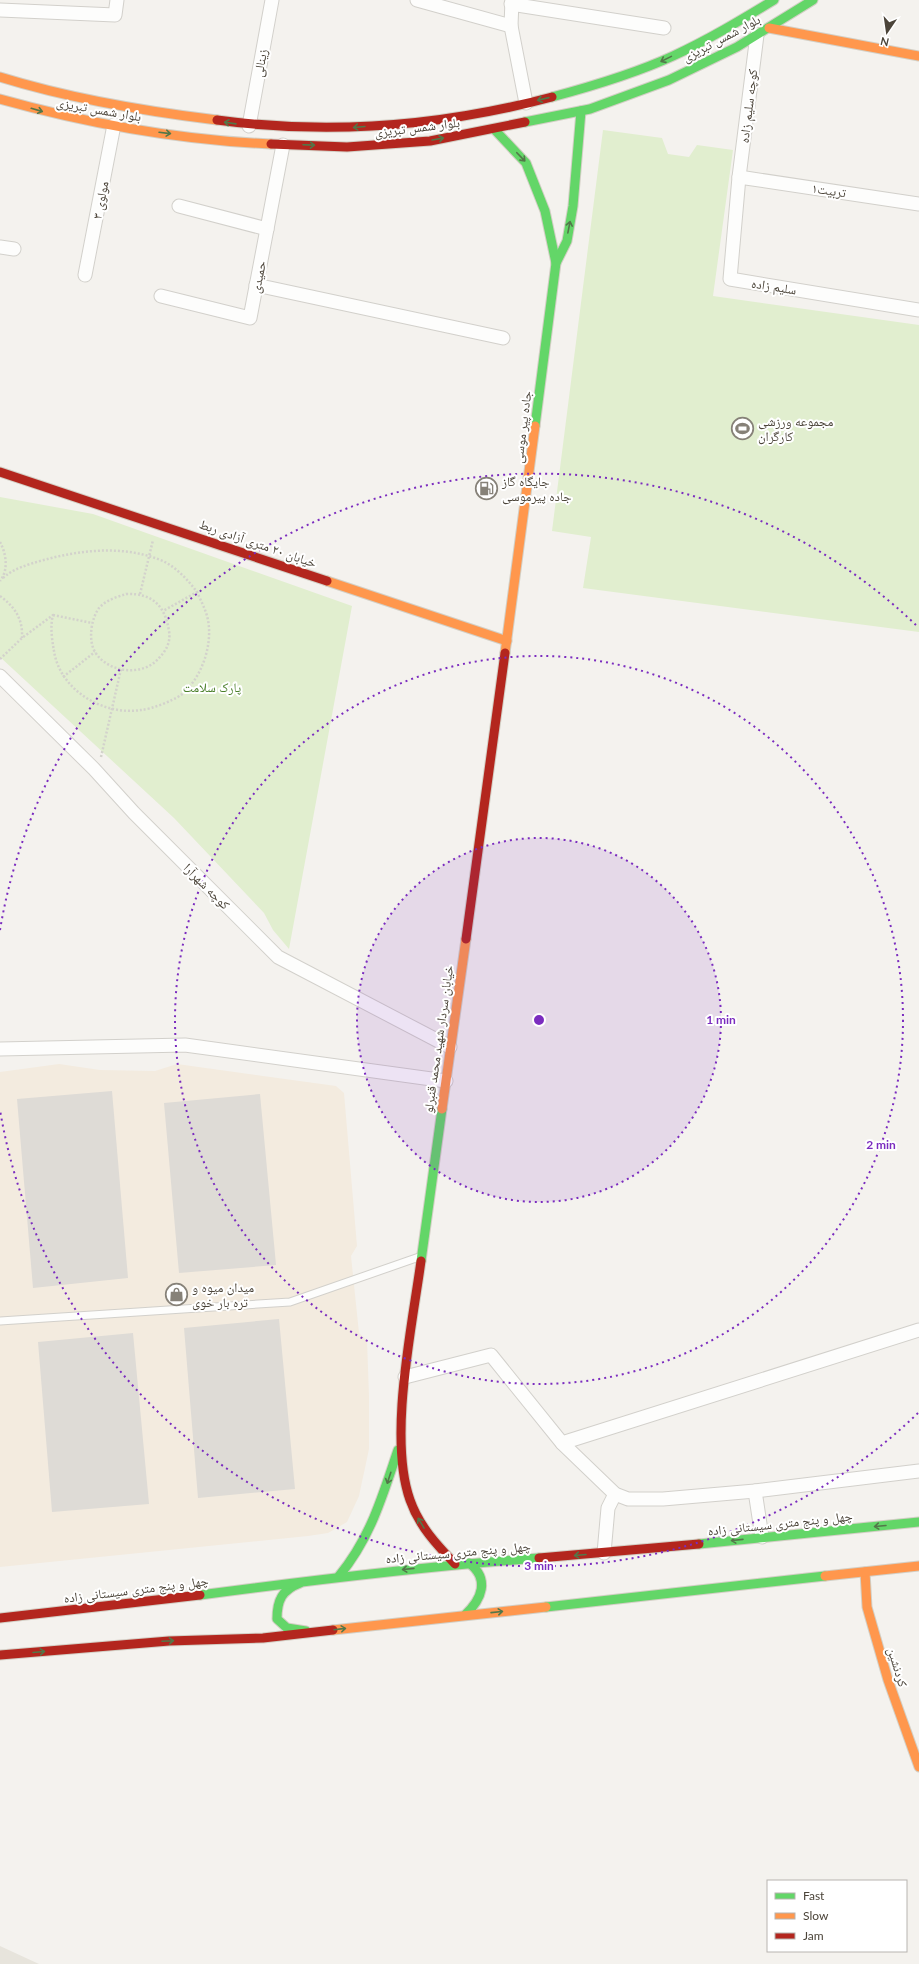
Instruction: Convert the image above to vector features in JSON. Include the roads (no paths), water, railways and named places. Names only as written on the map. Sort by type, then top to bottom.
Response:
[{"type":"main road","name":"بلوار شمس تبریزی","points":[[0,76],[50,92],[249,126],[348,128],[422,122],[526,103],[583,89],[658,63],[726,30],[774,0]]},
{"type":"main road","name":"بلوار شمس تبریزی","points":[[0,99],[46,112],[156,132],[246,143],[347,147],[422,141],[494,129],[581,111],[669,80],[737,47],[813,0]]},
{"type":"main road","points":[[769,28],[919,56]]},
{"type":"main road","points":[[556,263],[567,241],[574,206],[581,111]]},
{"type":"main road","points":[[494,129],[526,163],[545,210],[556,263]]},
{"type":"main road","name":"جاده پیر موسی","points":[[507,642],[556,263]]},
{"type":"main road","name":"خیابان ۲۰ متری آزادی ربط","points":[[0,472],[157,523],[507,642]]},
{"type":"main road","name":"خیابان سردار شهید محمد قنبرلو","points":[[401,1441],[405,1377],[421,1256],[507,642]]},
{"type":"main road","points":[[401,1441],[401,1463],[405,1489],[416,1515],[429,1538],[455,1564]]},
{"type":"main road","points":[[339,1576],[360,1550],[374,1525],[401,1441]]},
{"type":"main road","name":"چهل و پنج متری سیستانی زاده","points":[[0,1618],[167,1600],[339,1576],[455,1564],[604,1553],[919,1522]]},
{"type":"main road","points":[[465,1615],[474,1608],[480,1599],[482,1588],[482,1578],[477,1567],[469,1563]]},
{"type":"main road","points":[[0,1655],[169,1641],[263,1638],[919,1566]]},
{"type":"main road","name":"کردنشین","points":[[864,1572],[867,1607],[888,1680],[919,1767]]},
{"type":"main road","points":[[305,1581],[289,1587],[281,1595],[276,1605],[277,1619],[287,1628],[316,1632]]},
{"type":"street","points":[[0,10],[19,5],[115,15],[118,0]]},
{"type":"street","name":"زینالی","points":[[249,126],[272,0]]},
{"type":"street","points":[[417,0],[512,26]]},
{"type":"street","points":[[526,103],[512,26],[512,2],[664,28]]},
{"type":"street","name":"کوچه سلیم زاده","points":[[739,177],[757,35]]},
{"type":"street","name":"مولوی ۳","points":[[85,275],[114,124]]},
{"type":"street","name":"حمیدی","points":[[161,296],[250,318],[283,145]]},
{"type":"street","name":"تربیت۱","points":[[739,177],[919,204]]},
{"type":"street","name":"سلیم زاده","points":[[739,177],[730,279],[919,310]]},
{"type":"street","points":[[179,206],[267,229]]},
{"type":"street","points":[[0,247],[14,249]]},
{"type":"street","points":[[256,285],[503,338]]},
{"type":"street","name":"کوچه شهرآرا","points":[[0,676],[98,773],[134,813],[278,957],[450,1047]]},
{"type":"street","points":[[0,1050],[185,1045],[446,1082]]},
{"type":"street","points":[[562,1443],[919,1330]]},
{"type":"street","points":[[405,1377],[491,1355],[562,1443],[615,1494],[628,1499],[663,1499],[755,1491],[919,1471]]},
{"type":"street","points":[[755,1491],[762,1537]]},
{"type":"street","points":[[604,1553],[608,1508],[615,1494]]},
{"type":"lane","points":[[0,1321],[290,1302],[421,1256]]},
{"type":"place","name":"مجموعه ورزشی کارگران","points":[[742,428]]},
{"type":"place","name":"جایگاه گاز جاده پیرموسی","points":[[487,488]]},
{"type":"place","name":"میدان میوه و تره بار خوی","points":[[177,1294]]},
{"type":"park label","name":"پارک سلامت","points":[[212,687]]}]
